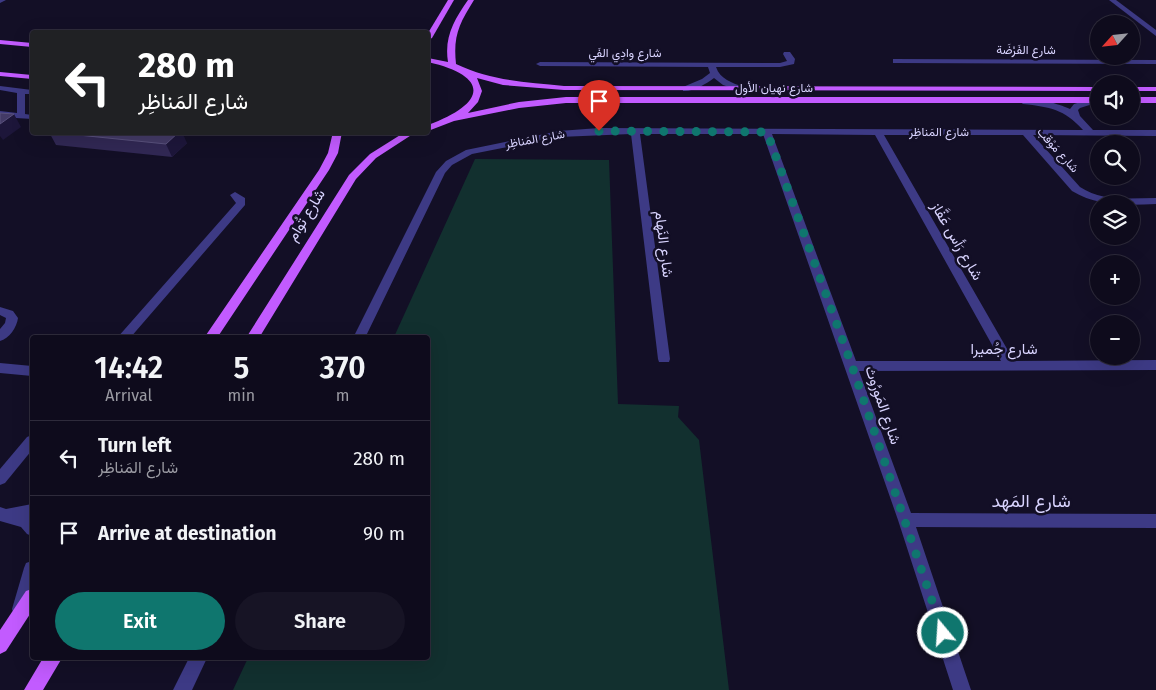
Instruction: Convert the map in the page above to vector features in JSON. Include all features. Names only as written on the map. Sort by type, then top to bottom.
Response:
[{"type":"main road","points":[[430,35],[451,0]]},
{"type":"main road","points":[[452,64],[450,53],[452,32],[471,0]]},
{"type":"main road","points":[[0,42],[30,45]]},
{"type":"main road","name":"شارع نهيان الأول","points":[[430,60],[452,64],[470,74],[503,83],[543,88],[1090,89]]},
{"type":"main road","points":[[0,74],[30,77]]},
{"type":"main road","points":[[430,127],[452,119],[469,108],[478,96],[478,84],[470,74]]},
{"type":"main road","points":[[1140,89],[1156,89]]},
{"type":"main road","name":"شارع نهيان الأول","points":[[452,119],[520,105],[573,100],[1090,100]]},
{"type":"main road","points":[[1140,100],[1156,100]]},
{"type":"main road","name":"شارع تُوام","points":[[212,335],[324,170],[333,153],[337,135]]},
{"type":"main road","name":"شارع تُوام","points":[[254,335],[352,178],[373,156],[407,135]]},
{"type":"main road","points":[[0,645],[30,600]]},
{"type":"main road","points":[[33,690],[52,660]]},
{"type":"street","points":[[1112,0],[1156,34]]},
{"type":"street","name":"شارع وادِي الفَي","points":[[540,64],[784,65],[791,61],[787,54]]},
{"type":"street","name":"شارع الفَرْضَة","points":[[896,61],[1156,62]]},
{"type":"street","points":[[711,65],[713,74],[722,81],[741,89]]},
{"type":"street","points":[[686,89],[700,84],[713,74]]},
{"type":"street","points":[[0,88],[30,92]]},
{"type":"street","points":[[21,90],[21,116]]},
{"type":"street","points":[[1023,101],[1053,105],[1076,115]]},
{"type":"street","points":[[1090,102],[1077,106],[1074,110],[1091,133]]},
{"type":"street","points":[[0,114],[30,117]]},
{"type":"street","name":"شارع المَناظِر","points":[[360,335],[441,172],[449,163],[469,152],[559,134],[599,131],[1156,133]]},
{"type":"street","name":"شارع النَهام","points":[[635,132],[664,360]]},
{"type":"street","name":"شارع المَورُوث","points":[[767,132],[906,520],[962,690]]},
{"type":"street","name":"شارع رَأس عَفَّاز","points":[[878,132],[1010,365]]},
{"type":"street","name":"شارع مَوْقب","points":[[1026,133],[1076,189],[1084,195],[1104,201],[1156,201]]},
{"type":"street","points":[[125,335],[241,204],[241,200],[235,195]]},
{"type":"street","points":[[0,311],[9,314],[12,318],[11,324],[0,336]]},
{"type":"street","name":"شارع جُميرا","points":[[852,366],[1156,365]]},
{"type":"street","points":[[0,368],[30,371]]},
{"type":"street","points":[[0,479],[30,443]]},
{"type":"street","points":[[4,515],[30,511]]},
{"type":"street","points":[[4,515],[26,522],[30,527]]},
{"type":"street","name":"شارع المَهد","points":[[906,520],[1156,521]]},
{"type":"street","points":[[16,622],[30,575]]},
{"type":"street","points":[[182,690],[197,660]]},
{"type":"green space","points":[[475,159],[609,160],[618,404],[679,406],[678,417],[699,440],[729,690],[233,690],[247,660],[430,660],[430,335],[395,335]]},
{"type":"building","points":[[0,113],[14,114],[0,124]]},
{"type":"building","points":[[78,135],[176,135],[166,144]]},
{"type":"route","points":[[599,131],[767,132],[852,366],[943,633]]}]
